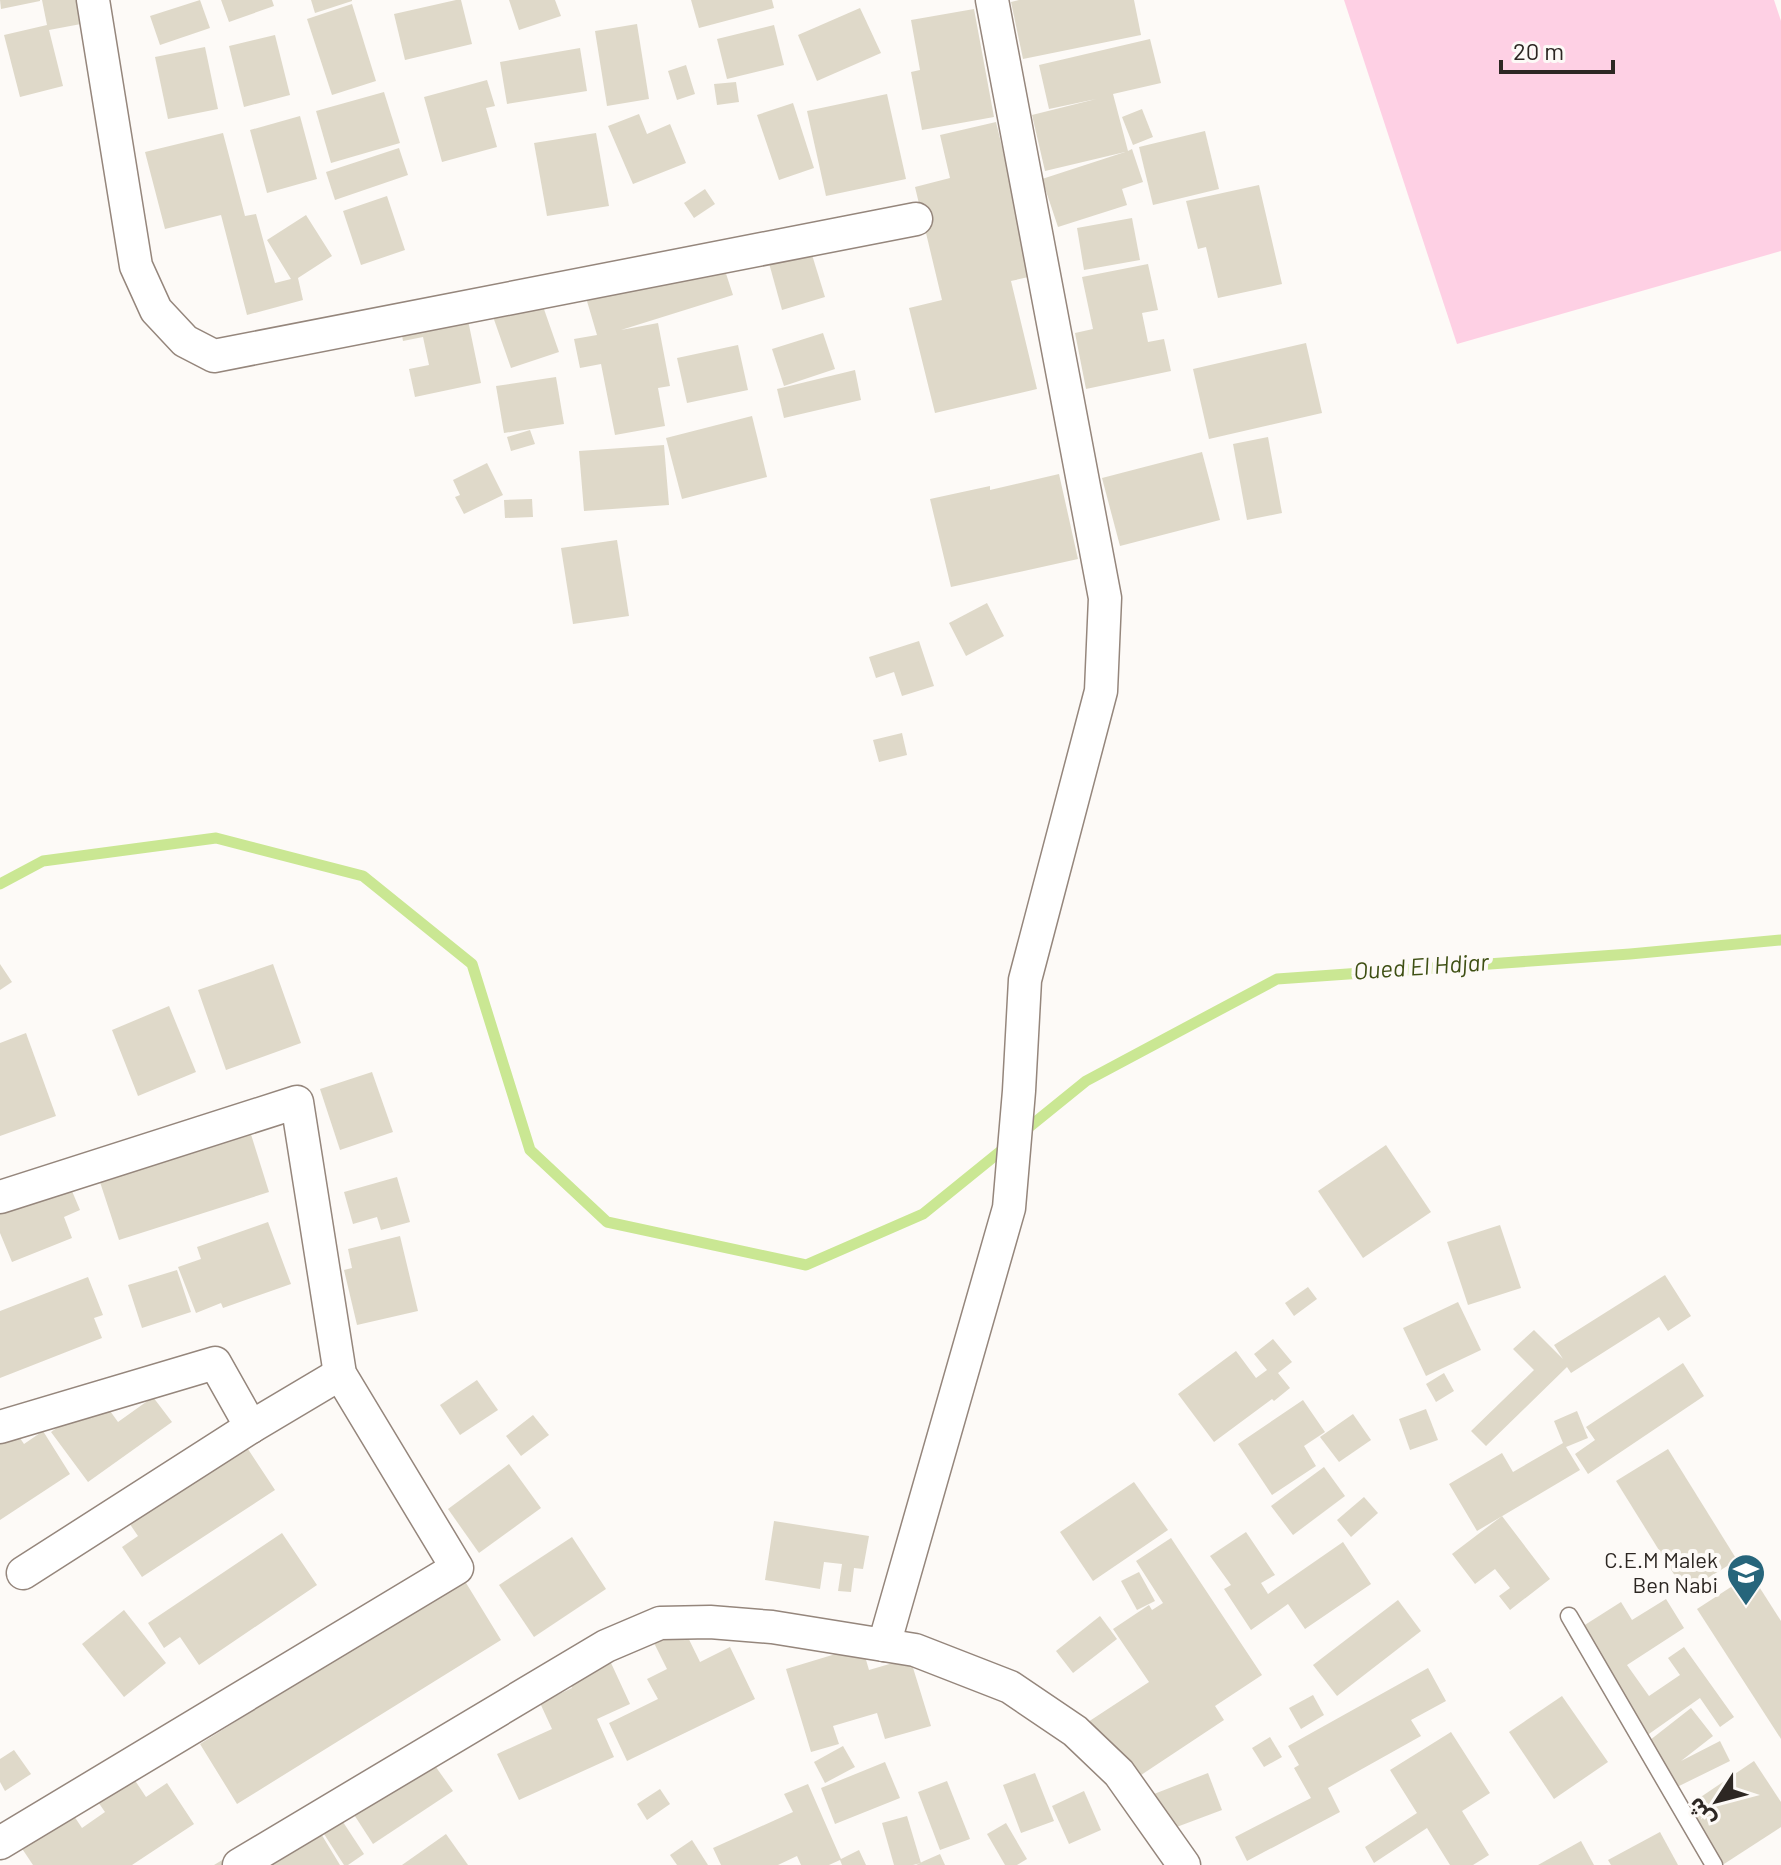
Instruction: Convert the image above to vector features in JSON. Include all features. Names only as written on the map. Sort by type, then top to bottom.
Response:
[{"type":"street","points":[[93,0],[136,266],[156,310],[185,341],[214,356],[916,219]]},
{"type":"street","points":[[884,1645],[1009,1208],[1025,980],[1101,691],[1105,598],[992,0]]},
{"type":"street","points":[[0,1197],[297,1102],[340,1374],[457,1568],[0,1843]]},
{"type":"street","points":[[0,1427],[215,1363],[251,1427]]},
{"type":"street","points":[[23,1573],[251,1427],[340,1374]]},
{"type":"street","points":[[239,1865],[606,1646],[660,1623],[710,1622],[772,1627],[915,1650],[1010,1687],[1075,1731],[1119,1773],[1182,1865]]},
{"type":"lane","points":[[1569,1616],[1714,1865]]},
{"type":"shaded area","points":[[1344,0],[1774,0],[1781,21],[1781,251],[1457,344]]},
{"type":"building","points":[[0,0],[40,0],[40,1],[1,9]]},
{"type":"building","points":[[42,0],[76,0],[81,24],[49,30],[63,86],[20,97],[4,35],[47,25]]},
{"type":"building","points":[[200,0],[210,28],[160,45],[150,16]]},
{"type":"building","points":[[221,0],[272,0],[274,6],[229,22]]},
{"type":"building","points":[[311,0],[352,0],[352,1],[315,13]]},
{"type":"building","points":[[461,0],[472,44],[405,60],[394,14]]},
{"type":"building","points":[[509,0],[555,0],[561,16],[519,30]]},
{"type":"building","points":[[691,0],[772,0],[774,8],[699,28]]},
{"type":"building","points":[[1134,0],[1141,35],[1023,59],[1011,2]]},
{"type":"building","points":[[352,4],[376,81],[332,95],[307,19]]},
{"type":"building","points":[[860,8],[881,53],[817,81],[798,35]]},
{"type":"building","points":[[974,9],[994,117],[922,130],[911,72],[920,70],[911,20]]},
{"type":"building","points":[[637,24],[649,99],[607,106],[595,31]]},
{"type":"building","points":[[774,25],[784,65],[727,79],[717,39]]},
{"type":"building","points":[[275,35],[290,95],[244,107],[229,46]]},
{"type":"building","points":[[1150,39],[1161,83],[1113,94],[1128,151],[1132,149],[1143,182],[1122,189],[1127,205],[1058,227],[1042,179],[1125,152],[1045,171],[1032,115],[1096,99],[1049,109],[1039,65]]},
{"type":"building","points":[[205,47],[218,109],[168,119],[155,57]]},
{"type":"building","points":[[580,48],[587,91],[507,104],[500,62]]},
{"type":"building","points":[[686,65],[695,94],[677,100],[668,71]]},
{"type":"building","points":[[487,80],[495,106],[486,108],[497,147],[442,162],[424,97]]},
{"type":"building","points":[[736,82],[739,102],[717,105],[714,84]]},
{"type":"building","points":[[384,92],[400,143],[331,163],[316,111]]},
{"type":"building","points":[[887,94],[906,179],[826,196],[807,111]]},
{"type":"building","points":[[793,103],[814,168],[779,180],[757,115]]},
{"type":"building","points":[[1142,109],[1153,137],[1133,145],[1122,117]]},
{"type":"building","points":[[639,114],[647,134],[670,124],[686,163],[633,184],[608,126]]},
{"type":"building","points":[[300,116],[317,179],[267,193],[250,130]]},
{"type":"building","points":[[996,122],[1033,276],[1011,281],[1037,389],[935,413],[909,308],[942,300],[915,187],[950,178],[940,135]]},
{"type":"building","points":[[1205,131],[1219,189],[1153,205],[1139,147]]},
{"type":"building","points":[[223,133],[245,216],[256,214],[275,283],[291,279],[267,240],[306,215],[332,256],[298,278],[303,300],[247,315],[221,215],[165,229],[145,152]]},
{"type":"building","points":[[596,133],[609,206],[547,216],[534,143]]},
{"type":"building","points":[[399,148],[408,175],[335,200],[326,172]]},
{"type":"building","points":[[1259,185],[1282,284],[1218,298],[1206,247],[1198,249],[1186,201]]},
{"type":"building","points":[[705,189],[715,204],[694,218],[684,203]]},
{"type":"building","points":[[387,196],[405,250],[361,265],[343,211]]},
{"type":"building","points":[[1132,218],[1140,260],[1084,270],[1077,228]]},
{"type":"building","points":[[809,245],[825,297],[782,310],[767,256]]},
{"type":"building","points":[[718,249],[733,295],[621,330],[658,323],[670,386],[658,388],[665,426],[615,435],[601,364],[580,368],[574,339],[597,335],[584,291]]},
{"type":"building","points":[[1148,264],[1158,310],[1142,313],[1148,342],[1164,339],[1171,371],[1086,389],[1075,333],[1093,329],[1082,277]]},
{"type":"building","points":[[538,292],[559,352],[511,368],[490,308]]},
{"type":"building","points":[[464,301],[481,383],[415,397],[409,369],[429,365],[423,337],[403,341],[398,315]]},
{"type":"building","points":[[823,333],[835,369],[784,386],[772,349]]},
{"type":"building","points":[[1306,343],[1322,413],[1209,439],[1193,369]]},
{"type":"building","points":[[738,345],[748,390],[687,403],[677,358]]},
{"type":"building","points":[[855,370],[861,400],[784,418],[777,389]]},
{"type":"building","points":[[556,377],[564,424],[504,433],[496,386]]},
{"type":"building","points":[[752,416],[767,477],[682,499],[666,438]]},
{"type":"building","points":[[530,430],[535,444],[511,451],[507,437]]},
{"type":"building","points":[[1268,437],[1282,513],[1247,520],[1233,444]]},
{"type":"building","points":[[664,445],[669,505],[584,511],[579,451]]},
{"type":"building","points":[[1202,452],[1220,520],[1120,546],[1102,478]]},
{"type":"building","points":[[487,463],[503,495],[464,514],[455,497],[460,495],[453,480]]},
{"type":"building","points":[[1059,474],[1078,559],[951,587],[930,499],[990,486],[990,490]]},
{"type":"building","points":[[532,499],[533,517],[505,518],[504,500]]},
{"type":"building","points":[[617,540],[629,616],[573,624],[561,548]]},
{"type":"building","points":[[987,603],[1004,636],[966,656],[949,623]]},
{"type":"building","points":[[919,641],[934,686],[902,696],[894,672],[876,678],[869,657]]},
{"type":"building","points":[[902,733],[907,755],[879,762],[873,740]]},
{"type":"building","points":[[0,964],[12,982],[0,990]]},
{"type":"building","points":[[273,964],[301,1043],[226,1070],[198,990]]},
{"type":"building","points":[[169,1006],[196,1072],[138,1096],[112,1030]]},
{"type":"building","points":[[26,1033],[56,1116],[0,1136],[0,1043]]},
{"type":"building","points":[[372,1072],[393,1132],[340,1150],[320,1089]]},
{"type":"building","points":[[249,1128],[269,1192],[119,1240],[98,1176]]},
{"type":"building","points":[[1386,1145],[1431,1212],[1363,1258],[1318,1191]]},
{"type":"building","points":[[397,1177],[410,1222],[381,1230],[377,1217],[353,1224],[344,1192]]},
{"type":"building","points":[[69,1184],[80,1210],[64,1217],[72,1238],[12,1262],[0,1233],[0,1213]]},
{"type":"building","points":[[268,1222],[291,1284],[223,1308],[221,1303],[196,1313],[178,1267],[201,1259],[197,1247]]},
{"type":"building","points":[[1500,1225],[1521,1288],[1468,1305],[1447,1242]]},
{"type":"building","points":[[400,1236],[418,1311],[357,1325],[344,1270],[352,1268],[348,1249]]},
{"type":"building","points":[[177,1270],[191,1312],[142,1328],[128,1285]]},
{"type":"building","points":[[1665,1275],[1691,1316],[1668,1331],[1659,1317],[1571,1373],[1567,1367],[1486,1446],[1471,1431],[1534,1370],[1513,1349],[1534,1330],[1563,1359],[1554,1345]]},
{"type":"building","points":[[88,1277],[103,1315],[94,1318],[102,1338],[0,1378],[0,1311]]},
{"type":"building","points":[[1308,1287],[1317,1299],[1294,1316],[1285,1303]]},
{"type":"building","points":[[1458,1302],[1481,1350],[1426,1376],[1403,1328]]},
{"type":"building","points":[[1273,1339],[1292,1362],[1278,1373],[1290,1388],[1214,1442],[1178,1394],[1236,1351],[1256,1378],[1267,1370],[1254,1354]]},
{"type":"building","points":[[1683,1363],[1704,1396],[1588,1474],[1575,1454],[1595,1440],[1586,1427]]},
{"type":"building","points":[[1444,1373],[1454,1391],[1436,1402],[1426,1384]]},
{"type":"building","points":[[477,1380],[498,1410],[460,1435],[440,1405]]},
{"type":"building","points":[[100,1397],[118,1422],[153,1397],[172,1422],[88,1482],[51,1432]]},
{"type":"building","points":[[1303,1400],[1325,1432],[1304,1446],[1316,1466],[1272,1495],[1238,1444]]},
{"type":"building","points":[[1426,1409],[1438,1440],[1410,1450],[1399,1419]]},
{"type":"building","points":[[1577,1411],[1588,1438],[1566,1447],[1580,1470],[1477,1531],[1449,1484],[1502,1453],[1513,1472],[1563,1443],[1554,1421]]},
{"type":"building","points":[[1353,1414],[1371,1440],[1339,1462],[1320,1437]]},
{"type":"building","points":[[533,1415],[549,1435],[521,1456],[506,1436]]},
{"type":"building","points":[[6,1417],[24,1444],[43,1431],[70,1474],[0,1520],[0,1421]]},
{"type":"building","points":[[242,1440],[275,1490],[142,1577],[122,1547],[138,1536],[125,1517]]},
{"type":"building","points":[[1668,1449],[1737,1560],[1685,1592],[1616,1481]]},
{"type":"building","points":[[509,1464],[541,1508],[479,1553],[448,1509]]},
{"type":"building","points":[[1324,1467],[1345,1496],[1293,1535],[1271,1506]]},
{"type":"building","points":[[1134,1482],[1168,1530],[1093,1581],[1060,1532]]},
{"type":"building","points":[[1364,1497],[1378,1513],[1351,1537],[1337,1520]]},
{"type":"building","points":[[1502,1516],[1550,1579],[1510,1610],[1499,1596],[1510,1588],[1495,1569],[1475,1584],[1452,1554]]},
{"type":"building","points":[[774,1521],[869,1536],[863,1569],[854,1568],[851,1592],[838,1591],[842,1564],[824,1562],[820,1589],[765,1580]]},
{"type":"building","points":[[1246,1532],[1275,1575],[1261,1583],[1268,1594],[1343,1542],[1371,1584],[1305,1629],[1288,1604],[1251,1630],[1224,1589],[1231,1585],[1210,1556]]},
{"type":"building","points":[[282,1533],[317,1585],[199,1665],[180,1637],[164,1648],[148,1623]]},
{"type":"building","points":[[572,1537],[606,1589],[534,1637],[499,1585]]},
{"type":"building","points":[[1171,1538],[1262,1675],[1215,1706],[1224,1720],[1129,1783],[1088,1722],[1149,1682],[1113,1629],[1149,1605],[1152,1610],[1163,1603],[1136,1561]]},
{"type":"building","points":[[1139,1572],[1155,1601],[1137,1610],[1121,1581]]},
{"type":"building","points":[[1751,1574],[1781,1621],[1781,1739],[1697,1609]]},
{"type":"building","points":[[463,1578],[501,1640],[237,1804],[200,1744]]},
{"type":"building","points":[[1666,1599],[1684,1628],[1627,1665],[1649,1696],[1680,1675],[1668,1658],[1684,1647],[1734,1717],[1720,1727],[1700,1698],[1646,1736],[1600,1682],[1569,1635],[1621,1602],[1632,1620]]},
{"type":"building","points":[[1398,1600],[1421,1631],[1337,1696],[1313,1665]]},
{"type":"building","points":[[124,1610],[166,1663],[124,1697],[82,1644]]},
{"type":"building","points":[[1100,1616],[1117,1639],[1073,1673],[1056,1651]]},
{"type":"building","points":[[678,1617],[700,1662],[730,1647],[755,1699],[627,1761],[609,1723],[658,1699],[647,1679],[667,1669],[648,1631]]},
{"type":"building","points":[[862,1646],[869,1670],[910,1658],[931,1726],[885,1739],[877,1713],[833,1726],[839,1744],[811,1752],[786,1669]]},
{"type":"building","points":[[605,1650],[630,1704],[597,1719],[614,1757],[519,1800],[497,1754],[552,1729],[540,1703],[572,1688],[563,1669]]},
{"type":"building","points":[[1428,1668],[1446,1701],[1411,1720],[1421,1736],[1328,1788],[1340,1812],[1247,1861],[1235,1837],[1311,1798],[1294,1768],[1299,1765],[1288,1746]]},
{"type":"building","points":[[1313,1695],[1324,1715],[1301,1729],[1289,1708]]},
{"type":"building","points":[[1562,1696],[1608,1762],[1554,1799],[1509,1732]]},
{"type":"building","points":[[1691,1708],[1713,1736],[1681,1761],[1720,1741],[1730,1761],[1675,1788],[1645,1744]]},
{"type":"building","points":[[1451,1732],[1490,1793],[1462,1811],[1489,1855],[1473,1865],[1450,1865],[1427,1828],[1374,1863],[1365,1847],[1417,1813],[1390,1770]]},
{"type":"building","points":[[1270,1737],[1282,1757],[1264,1767],[1252,1748]]},
{"type":"building","points":[[843,1746],[855,1767],[825,1783],[814,1762]]},
{"type":"building","points":[[14,1750],[31,1774],[5,1791],[0,1782],[0,1759]]},
{"type":"building","points":[[1754,1761],[1781,1802],[1781,1827],[1724,1864],[1686,1807]]},
{"type":"building","points":[[885,1762],[900,1798],[835,1824],[821,1788]]},
{"type":"building","points":[[433,1763],[453,1791],[373,1844],[340,1793]]},
{"type":"building","points":[[1035,1773],[1054,1821],[1021,1833],[1003,1785]]},
{"type":"building","points":[[1208,1773],[1222,1810],[1150,1837],[1136,1801]]},
{"type":"building","points":[[132,1776],[146,1797],[167,1783],[194,1824],[132,1865],[33,1865],[21,1847],[72,1813],[82,1828],[105,1812],[96,1799]]},
{"type":"building","points":[[947,1781],[970,1839],[940,1850],[918,1792]]},
{"type":"building","points":[[808,1784],[841,1859],[859,1850],[866,1865],[842,1865],[840,1860],[829,1865],[801,1865],[797,1856],[778,1865],[721,1865],[713,1848],[793,1812],[784,1794]]},
{"type":"building","points":[[660,1789],[670,1804],[647,1820],[637,1804]]},
{"type":"building","points":[[1084,1791],[1101,1830],[1069,1844],[1052,1806]]},
{"type":"building","points":[[306,1809],[340,1865],[214,1865]]},
{"type":"building","points":[[907,1816],[921,1863],[894,1865],[882,1823]]},
{"type":"building","points":[[343,1822],[364,1854],[348,1865],[344,1865],[324,1834]]},
{"type":"building","points":[[1006,1823],[1027,1859],[1017,1865],[1005,1865],[987,1834]]},
{"type":"building","points":[[1660,1832],[1678,1865],[1611,1865],[1608,1860]]},
{"type":"building","points":[[446,1834],[468,1865],[402,1865]]},
{"type":"building","points":[[692,1840],[708,1865],[677,1865],[670,1855]]},
{"type":"building","points":[[1581,1841],[1594,1865],[1538,1865]]},
{"type":"building","points":[[940,1854],[945,1865],[916,1865],[924,1861]]},
{"type":"waterway","points":[[0,884],[43,861],[216,838],[363,876],[472,964],[530,1150],[607,1222],[806,1265],[923,1214],[1007,1146]]},
{"type":"waterway","name":"Oued El Hdjar","points":[[1023,1132],[1086,1081],[1277,979],[1781,940]]},
{"type":"place","name":"C.E.M Malek Ben Nabi","points":[[1746,1607]]}]
